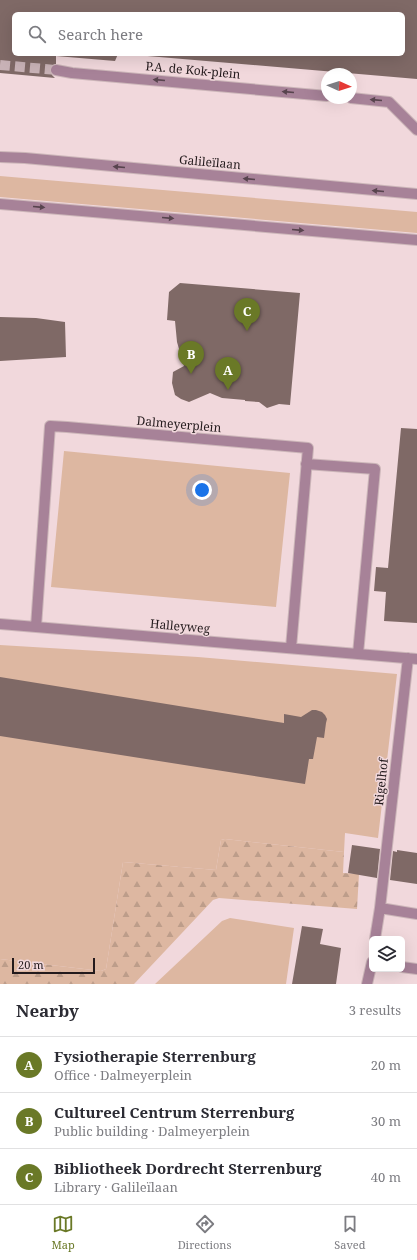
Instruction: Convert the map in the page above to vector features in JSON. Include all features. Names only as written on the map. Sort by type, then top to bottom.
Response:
[{"type":"street","name":"P.A. de Kok-plein","points":[[56,70],[72,73],[321,95]]},
{"type":"street","points":[[357,99],[389,102],[417,130]]},
{"type":"street","name":"Galileïlaan","points":[[0,157],[33,158],[417,194]]},
{"type":"street","points":[[0,204],[417,240]]},
{"type":"street","name":"Dalmeyerplein","points":[[36,627],[50,426],[308,448],[291,648]]},
{"type":"street","points":[[306,464],[375,469],[358,654]]},
{"type":"street","name":"Halleyweg","points":[[0,624],[413,659]]},
{"type":"street","name":"Rigelhof","points":[[375,936],[413,659]]},
{"type":"street","points":[[380,908],[417,914]]},
{"type":"street","points":[[405,967],[417,969]]},
{"type":"street","points":[[367,984],[370,972]]},
{"type":"green space","points":[[0,176],[417,212],[417,233],[0,197]]},
{"type":"green space","points":[[64,451],[290,473],[276,607],[51,587]]},
{"type":"green space","points":[[0,645],[198,657],[397,674],[378,838],[345,833],[344,852],[225,839],[221,840],[216,870],[123,862],[106,969],[101,971],[0,959]]},
{"type":"green space","points":[[225,839],[344,852],[343,873],[359,874],[357,909],[219,898],[213,900],[134,984],[0,984],[0,959],[101,971],[106,969],[123,862],[216,870],[221,840]]},
{"type":"green space","points":[[230,918],[294,928],[286,984],[155,984],[222,921]]},
{"type":"building","points":[[0,0],[417,0],[417,79],[357,74],[357,68],[321,68],[321,71],[147,56],[405,56],[405,12],[12,12],[12,56],[56,56],[56,64],[51,66],[50,69],[55,78],[0,73]]},
{"type":"building","points":[[56,56],[117,56],[115,61]]},
{"type":"building","points":[[180,283],[300,293],[290,405],[279,404],[267,408],[259,402],[222,398],[210,393],[189,402],[175,395],[172,383],[173,372],[184,366],[177,342],[175,321],[167,320],[169,292]]},
{"type":"building","points":[[0,317],[36,318],[65,322],[66,357],[0,361]]},
{"type":"building","points":[[401,428],[417,429],[417,623],[384,621],[386,592],[374,591],[376,567],[388,568]]},
{"type":"building","points":[[0,677],[284,723],[284,714],[301,717],[312,710],[316,710],[322,712],[327,719],[324,738],[317,737],[313,759],[309,759],[305,784],[0,736]]},
{"type":"building","points":[[352,845],[380,849],[377,878],[348,873]]},
{"type":"building","points":[[397,850],[417,853],[417,884],[390,880],[393,851],[397,852]]},
{"type":"building","points":[[302,926],[323,929],[320,944],[341,948],[336,984],[292,984]]},
{"type":"tunnel","points":[[0,65],[56,70]]},
{"type":"place","name":"Bibliotheek Dordrecht Sterrenburg","points":[[247,331]]},
{"type":"place","name":"Cultureel Centrum Sterrenburg","points":[[191,374]]},
{"type":"place","name":"Fysiotherapie Sterrenburg","points":[[228,390]]}]
